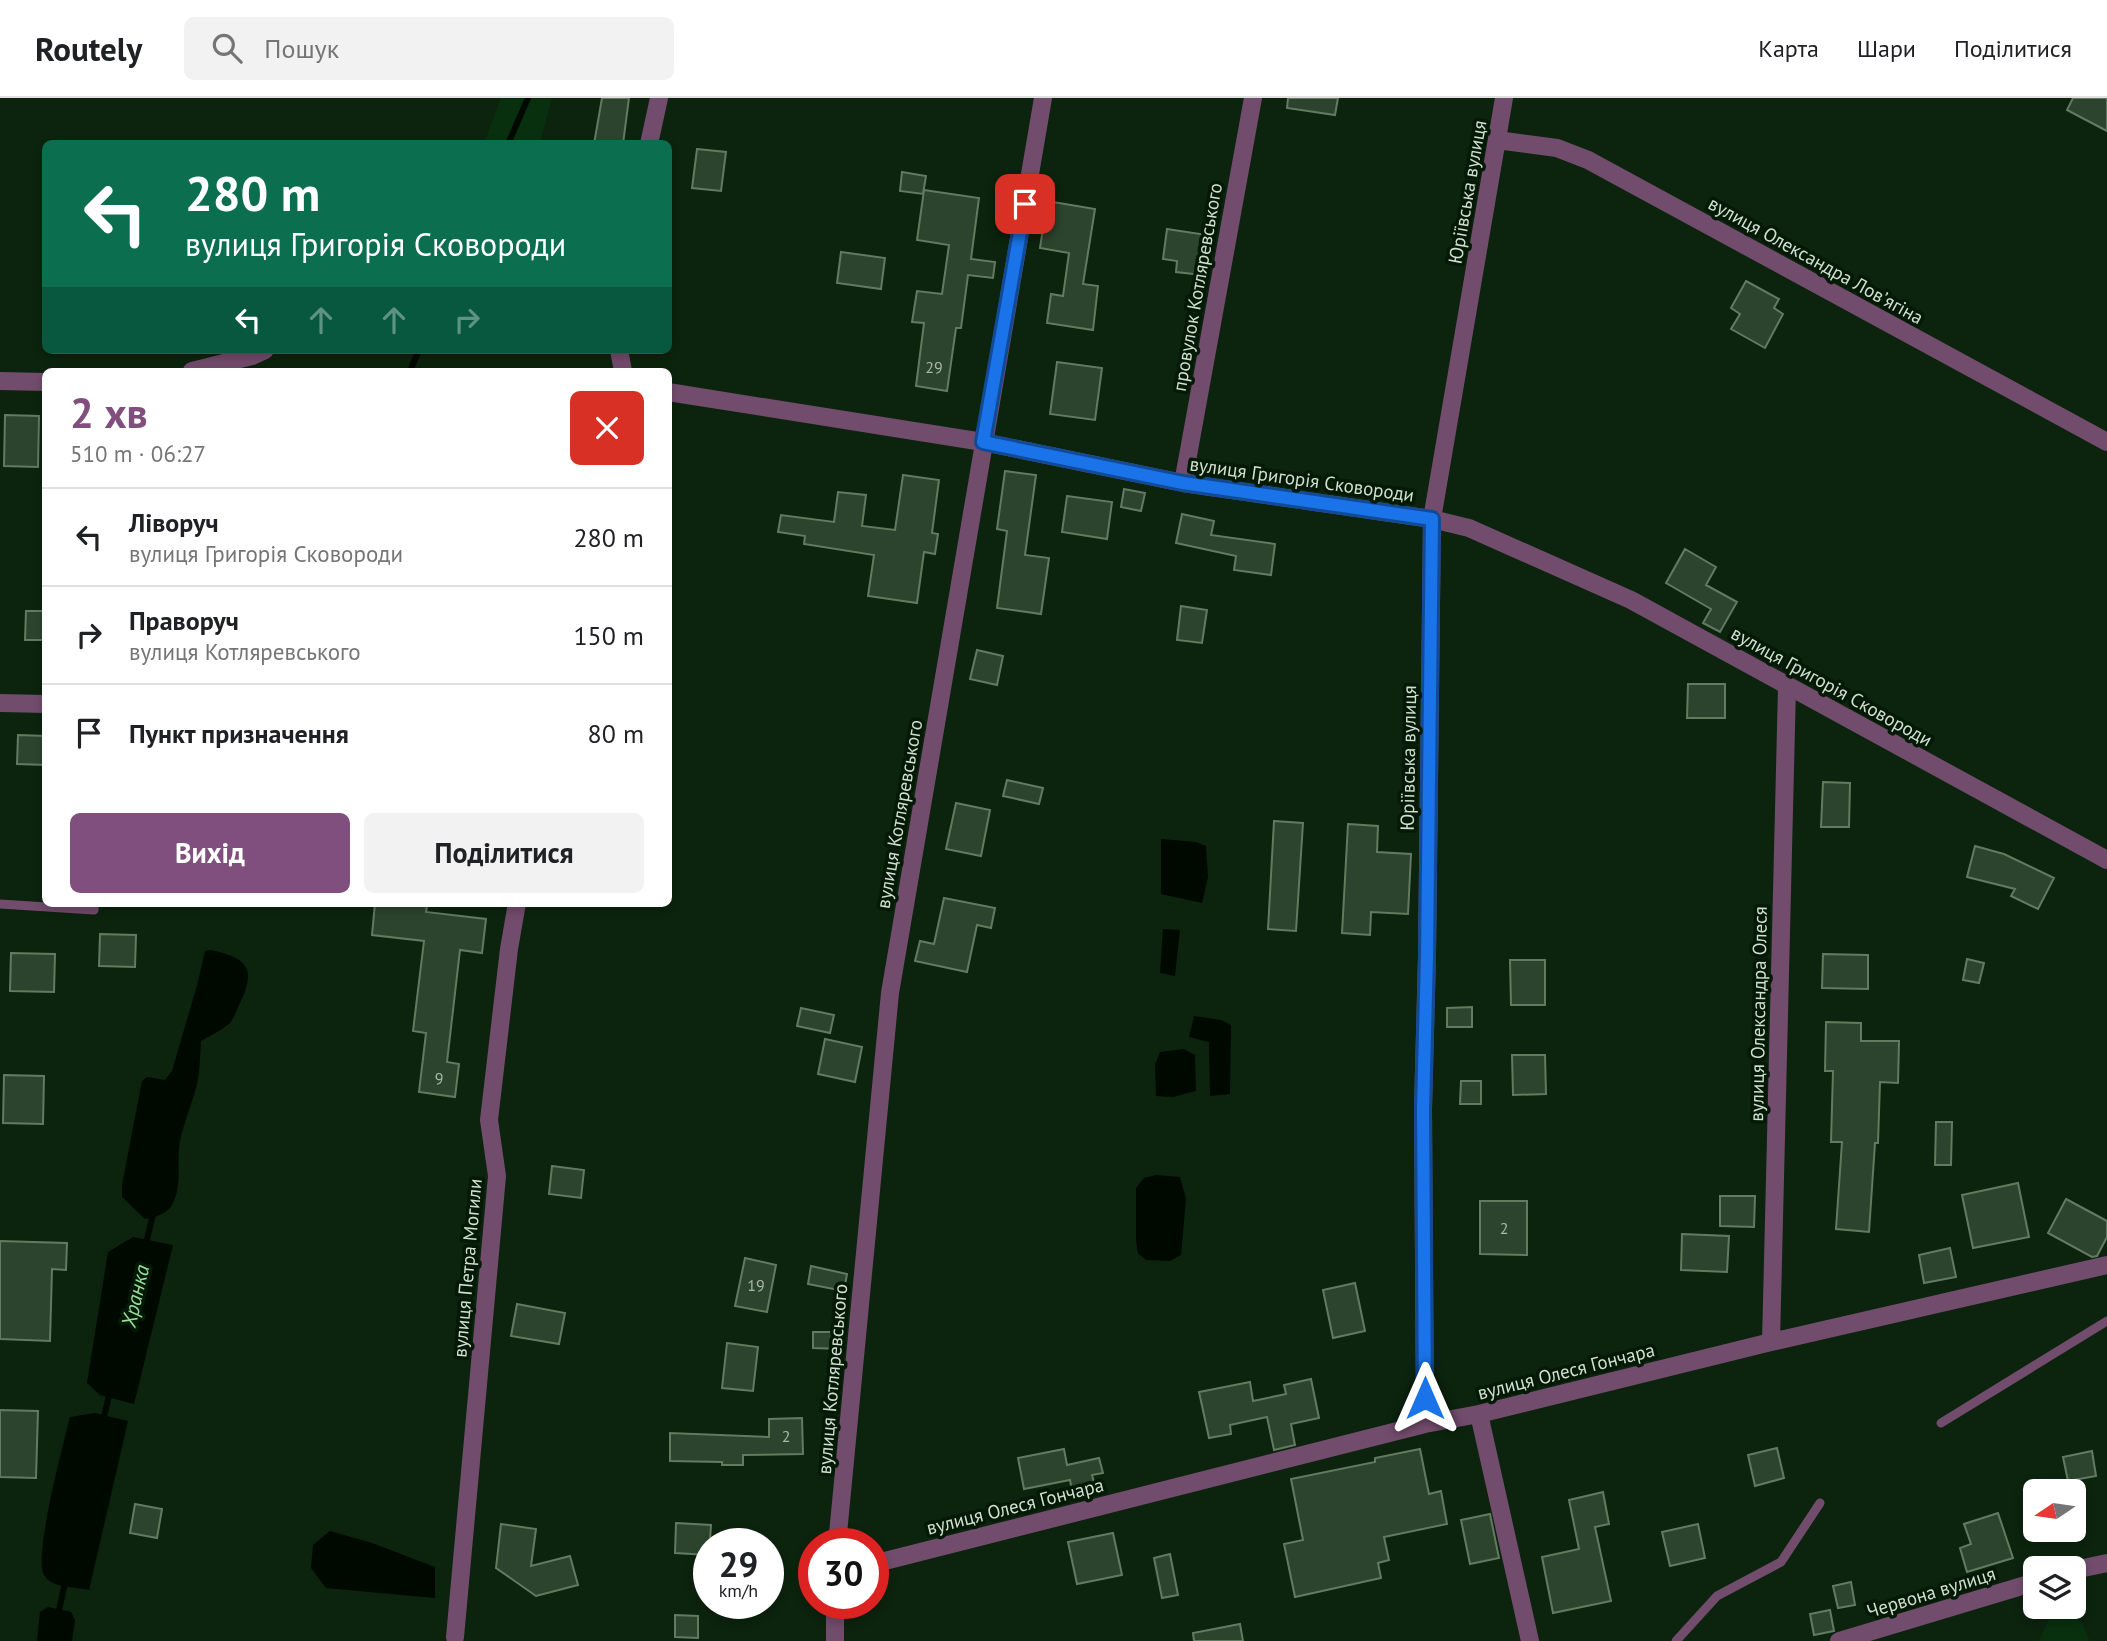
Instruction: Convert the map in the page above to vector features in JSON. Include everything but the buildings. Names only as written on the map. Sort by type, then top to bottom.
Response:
[{"type":"street","points":[[650,140],[659,98]]},
{"type":"street","name":"вулиця Котляревського","points":[[839,1528],[890,993],[1043,98]]},
{"type":"street","name":"провулок Котляревського","points":[[1183,483],[1253,98]]},
{"type":"street","name":"Юріївська вулиця","points":[[1425,1424],[1423,1109],[1432,519],[1504,98]]},
{"type":"street","name":"вулиця Олександра Ловʼягіна","points":[[1497,139],[1557,148],[1588,160],[2107,442]]},
{"type":"street","points":[[204,368],[256,354]]},
{"type":"street","points":[[0,381],[42,382]]},
{"type":"street","name":"вулиця Григорія Сковороди","points":[[672,393],[983,442],[1183,483],[1432,519],[1469,528],[1631,600],[2107,860]]},
{"type":"street","name":"вулиця Олександра Олеся","points":[[1771,1342],[1787,687]]},
{"type":"street","points":[[0,703],[42,705]]},
{"type":"street","name":"вулиця Петра Могили","points":[[455,1637],[497,1176],[489,1120],[516,907]]},
{"type":"street","name":"вулиця Олеся Гончара","points":[[889,1560],[1425,1424],[1479,1414],[1771,1342],[2107,1265]]},
{"type":"street","points":[[1479,1414],[1530,1641]]},
{"type":"street","points":[[2086,1567],[2107,1563]]},
{"type":"street","name":"Червона вулиця","points":[[1839,1641],[2023,1586]]},
{"type":"street","points":[[835,1619],[835,1641]]},
{"type":"lane","points":[[0,904],[42,907]]},
{"type":"lane","points":[[47,907],[94,910],[94,907]]},
{"type":"lane","points":[[1941,1423],[2107,1321]]},
{"type":"lane","points":[[1676,1641],[1717,1596],[1781,1562],[1820,1503]]},
{"type":"green space","points":[[501,98],[552,98],[541,140],[485,140]]},
{"type":"green space","points":[[2049,1619],[2078,1619],[2090,1641],[2039,1641]]},
{"type":"water","points":[[1161,839],[1196,842],[1206,846],[1208,877],[1202,903],[1161,894]]},
{"type":"water","points":[[1163,929],[1180,930],[1175,976],[1160,973]]},
{"type":"water","points":[[211,950],[240,961],[248,973],[248,981],[230,1023],[201,1041],[198,1079],[180,1141],[175,1197],[167,1210],[145,1219],[122,1197],[142,1081],[147,1077],[165,1080],[172,1071],[205,951]]},
{"type":"water","points":[[1194,1016],[1221,1020],[1231,1025],[1230,1094],[1210,1096],[1209,1042],[1189,1037]]},
{"type":"water","points":[[1184,1049],[1195,1055],[1196,1091],[1173,1097],[1156,1096],[1155,1065],[1160,1052]]},
{"type":"water","points":[[1156,1175],[1180,1177],[1186,1199],[1181,1255],[1170,1261],[1146,1260],[1138,1253],[1136,1241],[1136,1188],[1144,1178]]},
{"type":"water","points":[[133,1237],[173,1245],[134,1404],[100,1395],[87,1383],[108,1252]]},
{"type":"water","points":[[95,1413],[128,1421],[89,1590],[52,1582],[44,1575],[42,1564],[46,1524],[70,1417]]},
{"type":"water","points":[[330,1531],[372,1543],[435,1567],[435,1598],[326,1588],[311,1568],[313,1545]]},
{"type":"water","points":[[48,1607],[71,1612],[75,1620],[72,1641],[37,1641],[40,1612]]},
{"type":"waterway","name":"Хранка","points":[[510,140],[528,98]]},
{"type":"waterway","name":"Хранка","points":[[411,368],[417,354]]},
{"type":"waterway","name":"Хранка","points":[[145,1248],[154,1210]]},
{"type":"waterway","name":"Хранка","points":[[103,1421],[110,1391]]},
{"type":"waterway","name":"Хранка","points":[[58,1615],[66,1578]]},
{"type":"route","points":[[1025,204],[983,442],[1183,483],[1432,519],[1423,1109],[1425,1398]]}]
